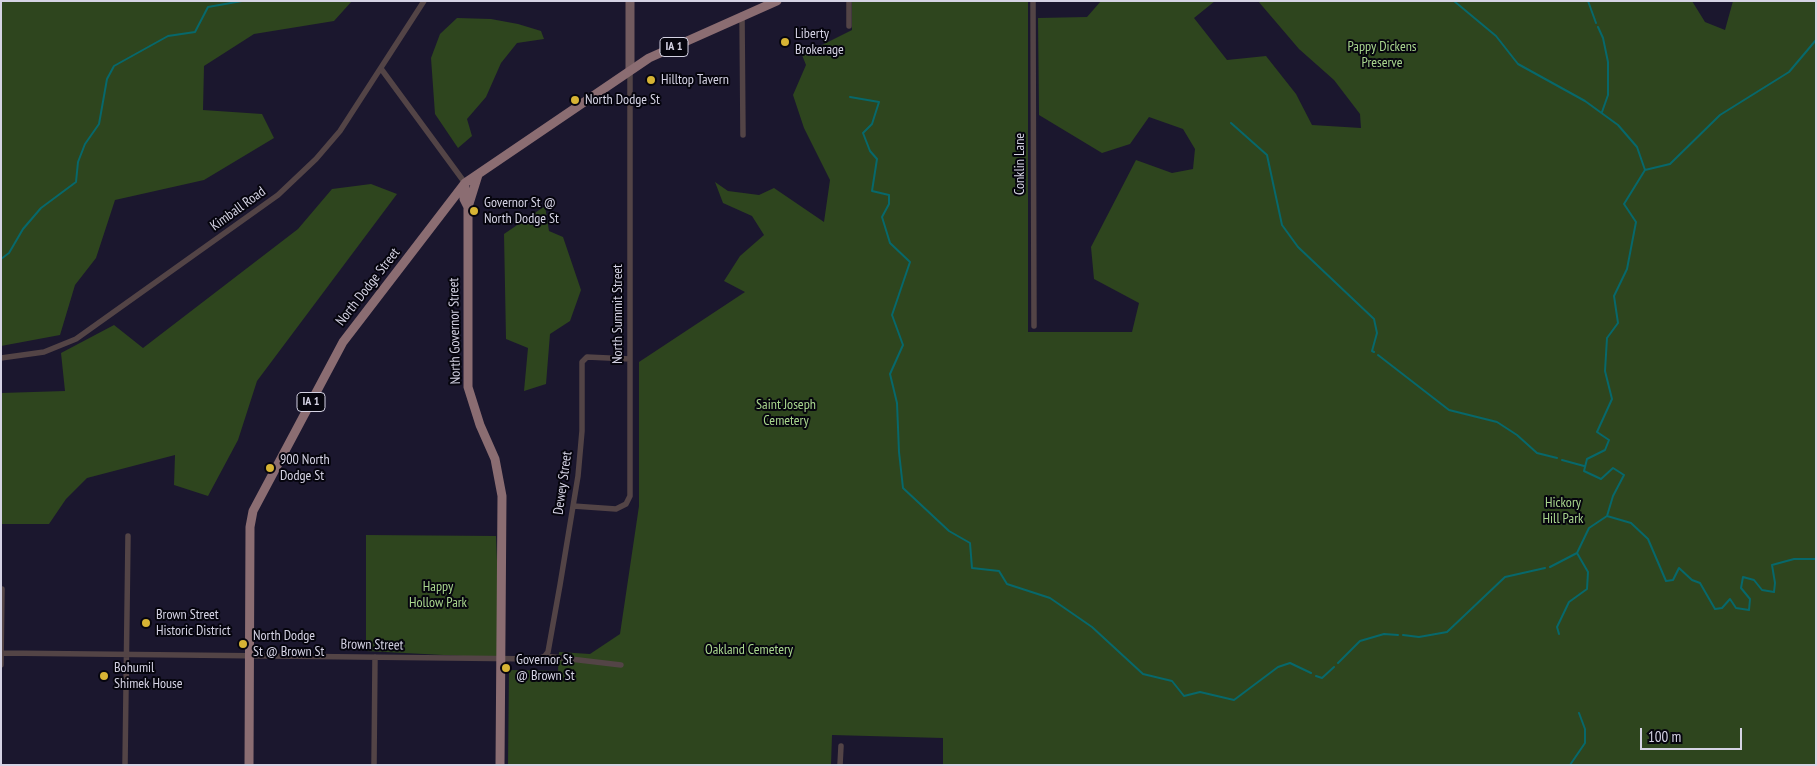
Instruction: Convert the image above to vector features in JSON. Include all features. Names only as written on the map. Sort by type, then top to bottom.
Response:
[{"type":"main road","name":"North Dodge Street","points":[[249,765],[251,656],[250,527],[253,511],[343,342],[465,183],[630,69],[742,15],[777,1]]},
{"type":"main road","points":[[447,206],[458,203],[468,207],[478,175]]},
{"type":"main road","name":"North Governor Street","points":[[465,183],[464,199],[468,207],[468,387],[480,424],[495,459],[502,496],[500,765]]},
{"type":"street","name":"Kimball Road","points":[[1,358],[44,352],[76,340],[290,186],[327,147],[382,70],[424,1]]},
{"type":"street","points":[[630,1],[630,69]]},
{"type":"street","points":[[849,1],[849,26]]},
{"type":"street","name":"Conklin Lane","points":[[1033,1],[1034,326]]},
{"type":"street","points":[[742,15],[743,134]]},
{"type":"street","name":"North Summit Street","points":[[573,506],[616,509],[626,504],[630,496],[630,69]]},
{"type":"street","name":"North Governor Street","points":[[382,70],[465,183]]},
{"type":"street","name":"Dewey Street","points":[[545,656],[548,652],[582,442],[582,362],[586,357],[630,359]]},
{"type":"street","points":[[125,765],[128,536]]},
{"type":"street","points":[[1,665],[2,589]]},
{"type":"street","name":"Brown Street","points":[[1,653],[538,659],[545,656],[621,665]]},
{"type":"street","points":[[374,765],[375,657]]},
{"type":"street","points":[[840,765],[841,746]]},
{"type":"green space","points":[[1,1],[352,1],[334,21],[254,34],[204,66],[203,110],[262,114],[274,138],[204,180],[115,200],[96,258],[75,285],[60,335],[1,346]]},
{"type":"green space","points":[[852,1],[1028,1],[1028,332],[1132,332],[1139,303],[1094,279],[1091,247],[1136,160],[1172,173],[1193,169],[1195,149],[1183,129],[1149,117],[1130,144],[1102,153],[1039,115],[1038,18],[1087,17],[1101,1],[1215,1],[1194,18],[1227,60],[1266,56],[1296,94],[1312,125],[1361,128],[1360,114],[1334,80],[1299,49],[1258,1],[1692,1],[1705,22],[1725,30],[1733,1],[1816,1],[1816,765],[943,765],[943,738],[832,735],[831,765],[508,765],[509,670],[558,671],[559,652],[590,654],[620,634],[639,506],[639,362],[745,292],[724,281],[740,256],[764,235],[752,216],[723,203],[715,182],[728,191],[759,195],[774,188],[824,222],[830,180],[804,128],[793,95],[806,65],[802,55],[852,30]]},
{"type":"green space","points":[[457,18],[491,19],[518,24],[541,31],[544,39],[517,43],[501,63],[486,97],[467,119],[472,136],[458,148],[435,114],[431,58],[440,34]]},
{"type":"green space","points":[[371,184],[397,194],[257,381],[238,440],[208,496],[174,485],[175,455],[87,478],[66,499],[49,524],[1,524],[1,393],[65,391],[61,353],[114,325],[143,348],[298,229],[332,189]]},
{"type":"green space","points":[[545,206],[549,231],[563,237],[581,290],[570,321],[550,334],[546,384],[524,391],[528,348],[506,339],[504,234]]},
{"type":"green space","name":"Happy Hollow Park","points":[[366,535],[496,536],[501,658],[366,651]]},
{"type":"waterway","points":[[1,259],[9,253],[23,229],[41,208],[76,182],[78,162],[85,144],[99,124],[107,79],[114,66],[168,36],[195,32],[208,7],[242,1]]},
{"type":"waterway","points":[[1454,1],[1496,36],[1518,64],[1585,101],[1618,125],[1637,147],[1645,170]]},
{"type":"waterway","points":[[1588,1],[1596,23]]},
{"type":"waterway","points":[[1598,27],[1603,38],[1608,62],[1608,95],[1602,112]]},
{"type":"waterway","points":[[1607,516],[1613,496],[1624,475],[1613,468],[1601,479],[1584,471],[1587,459],[1605,450],[1609,440],[1597,432],[1612,399],[1605,371],[1607,338],[1618,323],[1614,296],[1627,269],[1636,222],[1624,204],[1645,170],[1670,164],[1720,115],[1789,72],[1816,40]]},
{"type":"waterway","points":[[850,97],[879,102],[872,124],[863,133],[870,151],[877,159],[872,191],[889,195],[889,204],[882,217],[890,243],[910,262],[892,315],[903,345],[890,374],[897,403],[903,488],[949,531],[970,543],[972,568],[999,571],[1007,584],[1050,598],[1092,627],[1143,674],[1172,681],[1184,696],[1200,692],[1234,700],[1278,667],[1290,663],[1311,673]]},
{"type":"waterway","points":[[1231,123],[1267,155],[1282,225],[1298,247],[1374,319],[1377,333],[1372,351],[1374,352]]},
{"type":"waterway","points":[[1378,355],[1449,410],[1497,422],[1517,435],[1537,453],[1557,458]]},
{"type":"waterway","points":[[1562,460],[1584,466]]},
{"type":"waterway","points":[[1559,634],[1557,627],[1569,602],[1587,589],[1588,572],[1577,553],[1589,528],[1607,516],[1631,523],[1648,539],[1666,581],[1673,580],[1679,568],[1692,580],[1700,583],[1715,609],[1722,608],[1730,599],[1736,608],[1749,610],[1750,599],[1741,588],[1743,577],[1754,580],[1762,590],[1774,592],[1775,583],[1772,565],[1794,559],[1816,559]]},
{"type":"waterway","points":[[1550,567],[1577,553]]},
{"type":"waterway","points":[[1403,635],[1419,637],[1447,632],[1505,577],[1545,568]]},
{"type":"waterway","points":[[1338,663],[1360,641],[1384,634],[1398,635]]},
{"type":"waterway","points":[[1316,676],[1322,678],[1334,667]]},
{"type":"waterway","points":[[1570,765],[1585,743],[1585,729],[1579,713]]},
{"type":"place","name":"Liberty Brokerage","points":[[785,42]]},
{"type":"place","name":"Hilltop Tavern","points":[[651,80]]},
{"type":"place","name":"North Dodge St","points":[[575,100]]},
{"type":"place","name":"Governor St @ North Dodge St","points":[[474,211]]},
{"type":"place","name":"900 North Dodge St","points":[[270,468]]},
{"type":"place","name":"Brown Street Historic District","points":[[146,623]]},
{"type":"place","name":"North Dodge St @ Brown St","points":[[243,644]]},
{"type":"place","name":"Governor St @ Brown St","points":[[506,668]]},
{"type":"place","name":"Bohumil Shimek House","points":[[104,676]]},
{"type":"park label","name":"Pappy Dickens Preserve","points":[[1382,56]]},
{"type":"park label","name":"Saint Joseph Cemetery","points":[[786,414]]},
{"type":"park label","name":"Hickory Hill Park","points":[[1563,512]]},
{"type":"park label","name":"Oakland Cemetery","points":[[749,650]]}]
